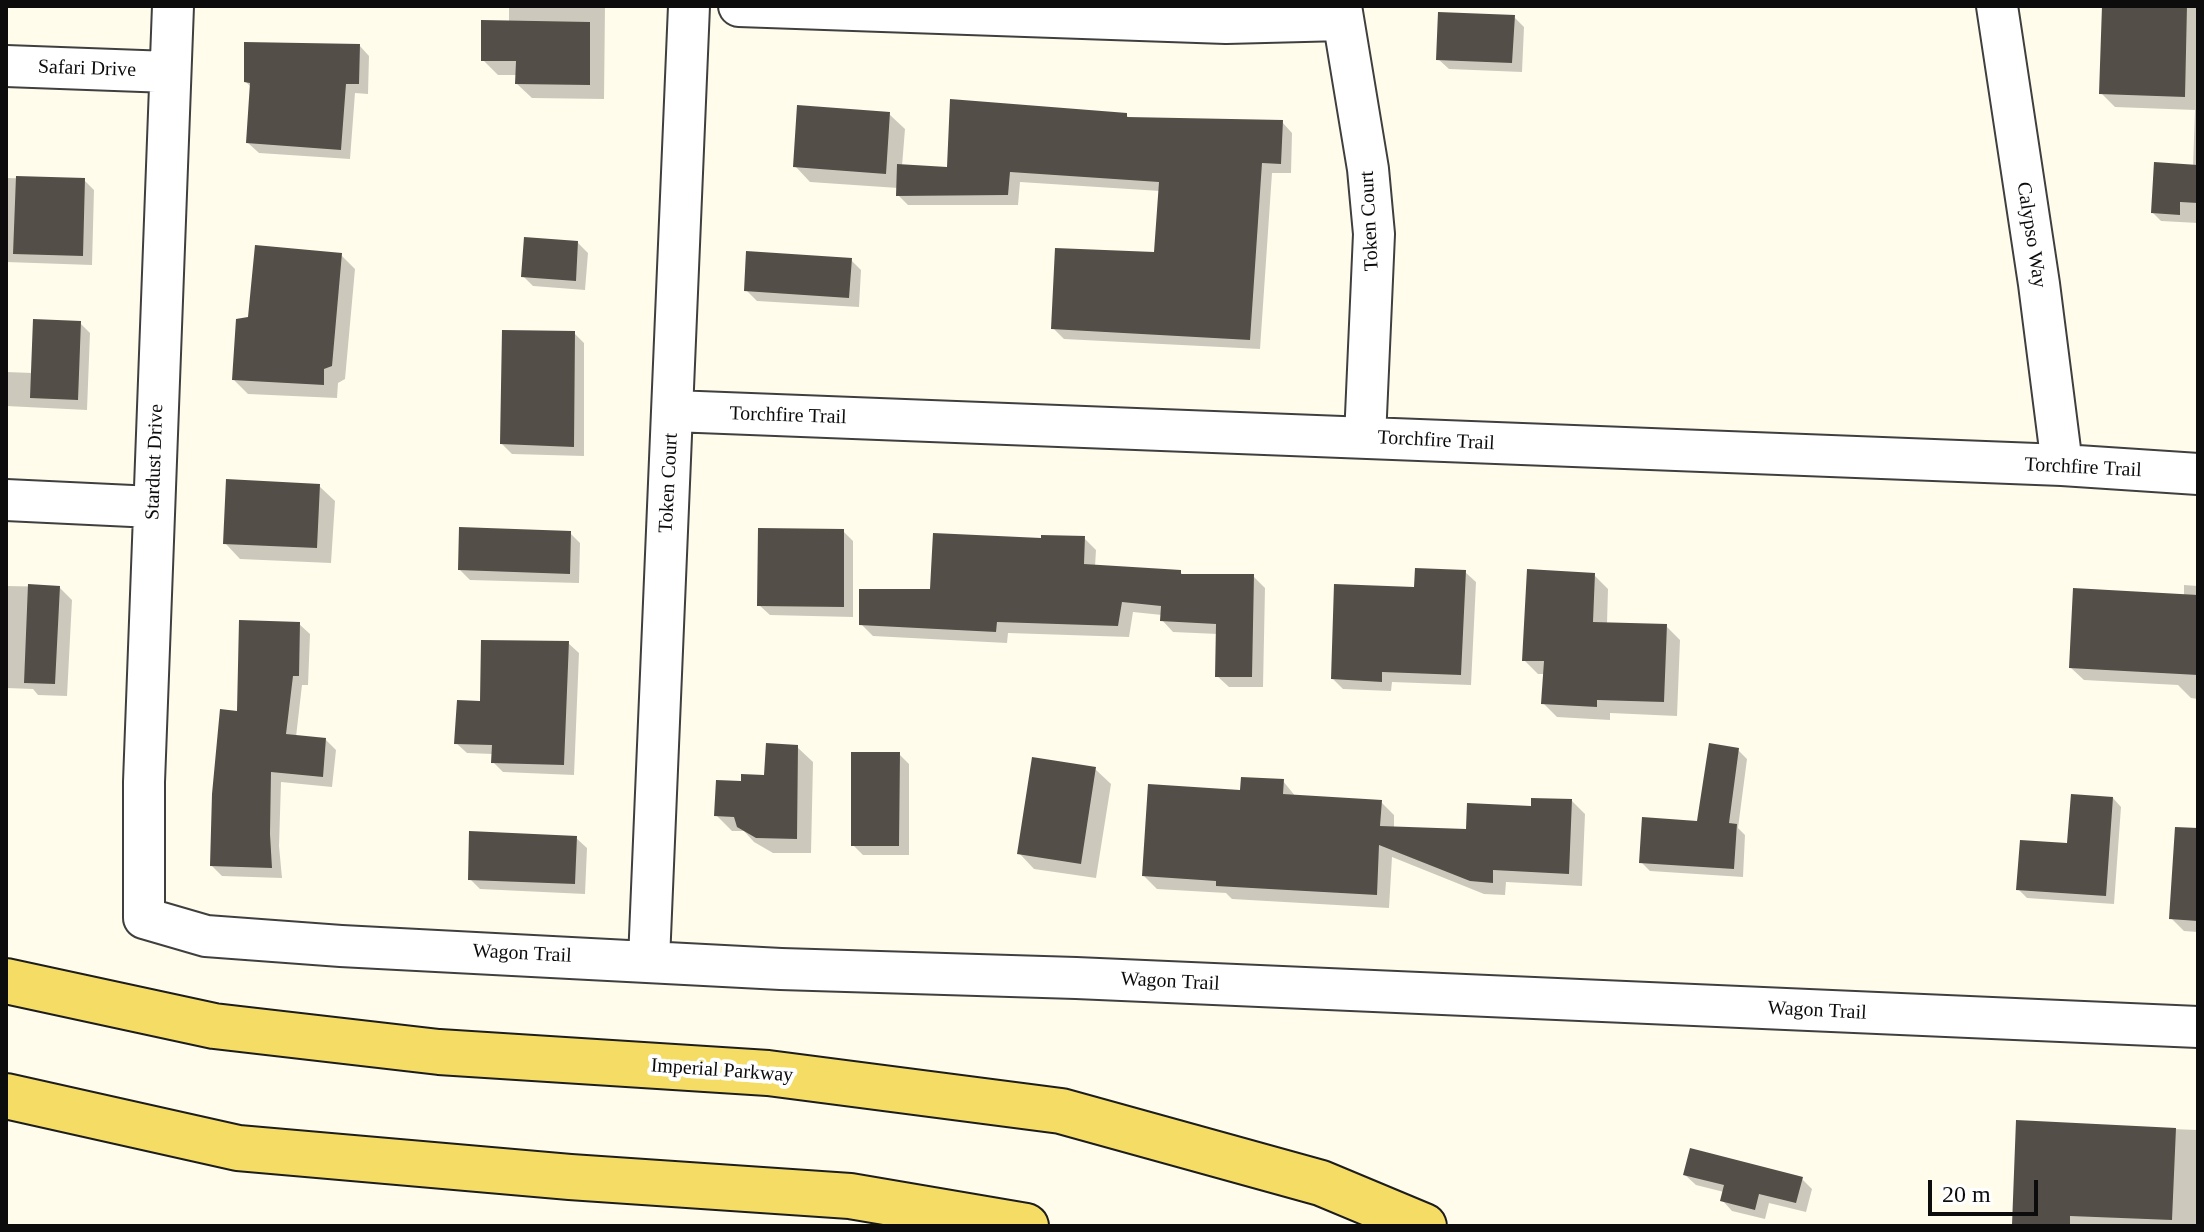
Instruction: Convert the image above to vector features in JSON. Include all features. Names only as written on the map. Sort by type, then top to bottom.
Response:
[{"type":"main road","name":"Imperial Parkway","points":[[6,981],[214,1026],[439,1052],[768,1073],[1061,1111],[1321,1183],[1424,1226]]},
{"type":"main road","points":[[6,1096],[238,1148],[570,1177],[850,1196],[1026,1226]]},
{"type":"street","name":"Stardust Drive","points":[[144,918],[144,782],[173,6]]},
{"type":"street","name":"Token Court","points":[[649,960],[689,6]]},
{"type":"street","points":[[739,6],[1226,23],[1342,13]]},
{"type":"street","name":"Calypso Way","points":[[1997,6],[2039,284],[2062,465]]},
{"type":"street","name":"Token Court","points":[[1342,13],[1368,169],[1374,234],[1365,438]]},
{"type":"street","name":"Safari Drive","points":[[6,66],[169,72]]},
{"type":"street","name":"Torchfire Trail","points":[[673,411],[2062,465],[2198,474]]},
{"type":"street","points":[[6,500],[153,507]]},
{"type":"street","name":"Wagon Trail","points":[[144,918],[206,936],[341,946],[781,969],[1092,979],[2198,1027]]},
{"type":"building","points":[[2102,6],[2187,6],[2185,97],[2099,94]]},
{"type":"building","points":[[1438,12],[1515,15],[1512,63],[1436,60]]},
{"type":"building","points":[[481,20],[590,22],[590,85],[515,84],[516,61],[481,61]]},
{"type":"building","points":[[244,42],[360,44],[359,84],[346,84],[341,150],[246,143],[250,83],[244,82]]},
{"type":"building","points":[[950,99],[1127,113],[1127,117],[1283,120],[1281,164],[1262,163],[1250,340],[1051,329],[1055,248],[1154,252],[1159,182],[1010,172],[1008,195],[896,196],[897,164],[947,167]]},
{"type":"building","points":[[797,105],[890,112],[886,174],[793,167]]},
{"type":"building","points":[[2154,162],[2198,165],[2198,203],[2180,202],[2180,215],[2151,213]]},
{"type":"building","points":[[16,176],[85,178],[83,256],[13,254]]},
{"type":"building","points":[[524,237],[578,241],[576,281],[521,277]]},
{"type":"building","points":[[255,245],[342,253],[332,366],[324,369],[324,385],[232,380],[236,319],[248,317]]},
{"type":"building","points":[[746,251],[852,258],[849,298],[744,291]]},
{"type":"building","points":[[33,319],[81,321],[78,400],[30,398]]},
{"type":"building","points":[[502,330],[575,331],[574,447],[500,444]]},
{"type":"building","points":[[226,479],[320,484],[317,548],[223,544]]},
{"type":"building","points":[[459,527],[571,531],[570,574],[458,570]]},
{"type":"building","points":[[758,528],[844,529],[844,607],[757,606]]},
{"type":"building","points":[[933,533],[1041,538],[1041,535],[1085,536],[1084,564],[1181,570],[1181,574],[1254,574],[1252,677],[1215,677],[1216,624],[1160,621],[1161,606],[1122,602],[1118,626],[997,622],[996,632],[859,625],[859,589],[930,589]]},
{"type":"building","points":[[1415,568],[1466,570],[1461,675],[1382,672],[1382,682],[1331,679],[1334,584],[1414,587]]},
{"type":"building","points":[[1527,569],[1595,573],[1593,622],[1667,624],[1664,702],[1597,700],[1597,707],[1541,704],[1544,661],[1522,661]]},
{"type":"building","points":[[28,584],[60,586],[55,684],[24,683]]},
{"type":"building","points":[[2073,588],[2198,595],[2198,675],[2069,668]]},
{"type":"building","points":[[239,620],[300,622],[299,676],[293,676],[286,734],[326,738],[323,777],[271,772],[272,868],[210,866],[212,794],[220,709],[237,711]]},
{"type":"building","points":[[481,640],[569,641],[564,765],[491,763],[492,745],[454,744],[457,700],[480,701]]},
{"type":"building","points":[[766,743],[798,745],[797,839],[756,838],[737,827],[734,817],[714,816],[716,780],[741,781],[741,774],[764,775]]},
{"type":"building","points":[[1709,743],[1739,748],[1729,823],[1737,824],[1734,869],[1639,863],[1642,817],[1697,821]]},
{"type":"building","points":[[851,752],[900,752],[899,846],[851,846]]},
{"type":"building","points":[[1032,757],[1096,767],[1081,864],[1017,854]]},
{"type":"building","points":[[1241,777],[1284,779],[1283,794],[1382,800],[1380,826],[1466,829],[1467,803],[1531,806],[1531,798],[1572,799],[1569,874],[1493,870],[1493,883],[1470,881],[1379,845],[1377,895],[1216,886],[1216,881],[1142,876],[1148,784],[1240,790]]},
{"type":"building","points":[[2071,794],[2113,797],[2106,896],[2016,890],[2020,840],[2067,843]]},
{"type":"building","points":[[2175,827],[2198,828],[2198,921],[2169,919]]},
{"type":"building","points":[[469,831],[577,836],[575,884],[468,880]]},
{"type":"building","points":[[2016,1120],[2176,1128],[2172,1220],[2070,1216],[2070,1226],[2012,1225]]},
{"type":"building","points":[[1690,1148],[1803,1177],[1796,1203],[1759,1194],[1755,1210],[1720,1201],[1724,1185],[1683,1175]]}]
